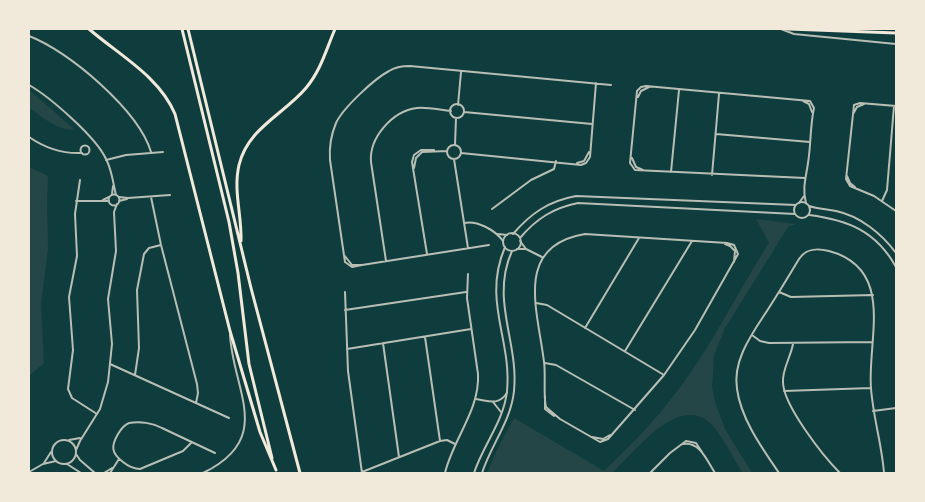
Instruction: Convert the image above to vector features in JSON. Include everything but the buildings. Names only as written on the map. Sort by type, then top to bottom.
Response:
[{"type":"main road","points":[[89,29],[152,80],[164,93],[173,108],[187,156],[230,332],[264,441],[276,471]]},
{"type":"main road","points":[[182,29],[229,222],[238,273],[249,364],[259,410],[276,471]]},
{"type":"main road","points":[[188,29],[300,473]]},
{"type":"main road","points":[[241,244],[241,225],[236,188],[241,158],[248,145],[262,127],[294,100],[310,83],[324,59],[335,29]]},
{"type":"main road","points":[[789,29],[896,33]]},
{"type":"street","points":[[781,29],[794,34],[896,44]]},
{"type":"street","points":[[29,36],[48,44],[71,60],[120,104],[143,133],[151,152]]},
{"type":"street","points":[[489,245],[349,267],[345,262],[330,153],[331,138],[336,123],[349,106],[361,94],[388,71],[395,68],[410,66],[611,85]]},
{"type":"street","points":[[458,104],[461,71]]},
{"type":"street","points":[[461,153],[583,164],[588,162],[596,83]]},
{"type":"street","points":[[29,85],[42,93],[87,134],[106,160],[119,201]]},
{"type":"street","points":[[805,178],[712,175],[644,170],[634,165],[632,157],[638,89],[643,86],[719,94],[800,100],[809,104],[813,113],[805,178],[804,194],[806,203],[809,206],[837,211],[857,219],[868,226],[896,253]]},
{"type":"street","points":[[672,172],[679,90]]},
{"type":"street","points":[[712,175],[719,94]]},
{"type":"street","points":[[450,111],[458,104]]},
{"type":"street","points":[[458,104],[463,108],[464,112]]},
{"type":"street","points":[[882,201],[887,190],[895,106],[865,104],[857,107],[853,115],[847,175],[848,184],[882,201],[896,211]]},
{"type":"street","points":[[386,261],[371,162],[371,148],[373,141],[388,124],[399,115],[410,110],[422,108],[450,111]]},
{"type":"street","points":[[450,111],[456,118],[455,145],[461,153]]},
{"type":"street","points":[[464,112],[592,124]]},
{"type":"street","points":[[456,118],[462,116],[464,112]]},
{"type":"street","points":[[716,134],[810,142]]},
{"type":"street","points":[[29,137],[58,151],[82,153],[86,155],[89,153],[89,148],[87,146],[83,147],[81,149],[82,153]]},
{"type":"street","points":[[454,159],[448,156],[448,151],[449,148],[455,145]]},
{"type":"street","points":[[427,255],[414,172],[415,161],[419,155],[426,151],[448,151]]},
{"type":"street","points":[[106,160],[126,154],[163,152]]},
{"type":"street","points":[[454,159],[461,153]]},
{"type":"street","points":[[454,159],[468,248]]},
{"type":"street","points":[[492,209],[530,180],[554,169],[556,161]]},
{"type":"street","points":[[80,180],[75,214],[78,247],[69,297],[73,350],[68,389],[72,398],[97,414]]},
{"type":"street","points":[[102,200],[112,194],[113,185]]},
{"type":"street","points":[[112,194],[128,198],[170,195]]},
{"type":"street","points":[[800,203],[804,194]]},
{"type":"street","points":[[464,223],[475,223],[497,233],[507,235],[514,234],[533,214],[543,207],[559,200],[576,196],[796,205],[806,203]]},
{"type":"street","points":[[109,197],[109,202],[114,212]]},
{"type":"street","points":[[151,197],[161,245],[197,384],[198,394],[196,403]]},
{"type":"street","points":[[67,464],[74,458],[81,438],[97,414],[107,390],[111,338],[108,300],[116,251],[114,212],[119,201],[128,198]]},
{"type":"street","points":[[76,200],[102,200],[117,204]]},
{"type":"street","points":[[517,249],[520,240],[529,227],[547,214],[567,205],[578,203],[795,214],[802,219],[809,215],[832,218],[861,230],[881,247],[896,268]]},
{"type":"street","points":[[795,214],[794,209],[796,205]]},
{"type":"street","points":[[809,206],[809,215]]},
{"type":"street","points":[[474,473],[481,453],[502,412],[507,394],[506,370],[495,295],[496,275],[505,247],[503,241],[497,233]]},
{"type":"street","points":[[514,234],[526,249]]},
{"type":"street","points":[[596,234],[639,238],[731,243],[736,248],[738,254],[695,330],[664,375],[635,410],[608,439],[600,442],[549,414],[545,409],[543,402],[546,391],[545,363],[536,303],[535,276],[542,257],[556,245],[575,236],[596,234]]},
{"type":"street","points":[[503,241],[507,235]]},
{"type":"street","points":[[585,328],[639,238]]},
{"type":"street","points":[[625,351],[692,241]]},
{"type":"street","points":[[135,375],[139,348],[136,299],[143,257],[149,248],[161,245]]},
{"type":"street","points":[[505,247],[512,251]]},
{"type":"street","points":[[482,473],[507,419],[514,391],[514,370],[502,295],[505,268],[512,251],[517,249],[526,249],[542,257]]},
{"type":"street","points":[[779,473],[746,417],[736,388],[737,373],[740,358],[752,335],[801,256],[807,251],[816,250],[838,255],[853,264],[868,282],[873,295],[875,314],[872,342],[871,388],[884,473]]},
{"type":"street","points":[[445,473],[455,444],[476,399],[478,374],[466,292],[468,274]]},
{"type":"street","points":[[345,292],[347,349],[362,472],[440,441],[448,440],[455,444]]},
{"type":"street","points":[[345,310],[466,292]]},
{"type":"street","points":[[779,292],[791,297],[873,295]]},
{"type":"street","points":[[536,303],[545,304],[664,375]]},
{"type":"street","points":[[347,349],[471,329]]},
{"type":"street","points":[[203,473],[218,465],[230,455],[241,439],[245,424],[245,404],[232,354],[230,332]]},
{"type":"street","points":[[752,335],[764,343],[793,344],[872,342]]},
{"type":"street","points":[[425,337],[440,441]]},
{"type":"street","points":[[383,343],[399,457]]},
{"type":"street","points":[[793,344],[783,376],[784,390],[808,435],[840,473]]},
{"type":"street","points":[[545,363],[556,365],[635,410]]},
{"type":"street","points":[[110,364],[229,418]]},
{"type":"street","points":[[784,390],[871,388]]},
{"type":"street","points":[[476,399],[493,402],[500,401],[507,394]]},
{"type":"street","points":[[493,402],[502,412]]},
{"type":"street","points":[[874,411],[896,406]]},
{"type":"street","points":[[192,442],[183,451],[142,469],[133,468],[120,459],[114,452],[113,443],[123,427],[130,423],[155,425],[216,453]]},
{"type":"street","points":[[43,464],[56,442],[81,438]]},
{"type":"street","points":[[68,440],[74,445],[76,450]]},
{"type":"street","points":[[650,473],[680,445],[693,441],[698,445],[715,473]]},
{"type":"street","points":[[51,452],[56,461]]},
{"type":"street","points":[[76,454],[80,460],[95,473]]},
{"type":"street","points":[[110,473],[120,459]]},
{"type":"street","points":[[29,472],[43,464],[56,461],[67,464],[81,473]]},
{"type":"street","points":[[104,473],[114,466]]},
{"type":"shaded area","points":[[29,90],[74,129],[69,130],[57,126],[44,119],[29,107]]},
{"type":"shaded area","points":[[29,167],[48,176],[48,249],[41,304],[44,363],[29,376]]},
{"type":"shaded area","points":[[756,219],[796,224],[788,227],[725,328],[714,355],[712,387],[715,402],[725,429],[752,473],[743,473],[722,439],[709,422],[696,416],[683,416],[670,421],[656,430],[612,473],[487,473],[514,418],[604,471],[670,401],[714,336],[769,243]]}]
